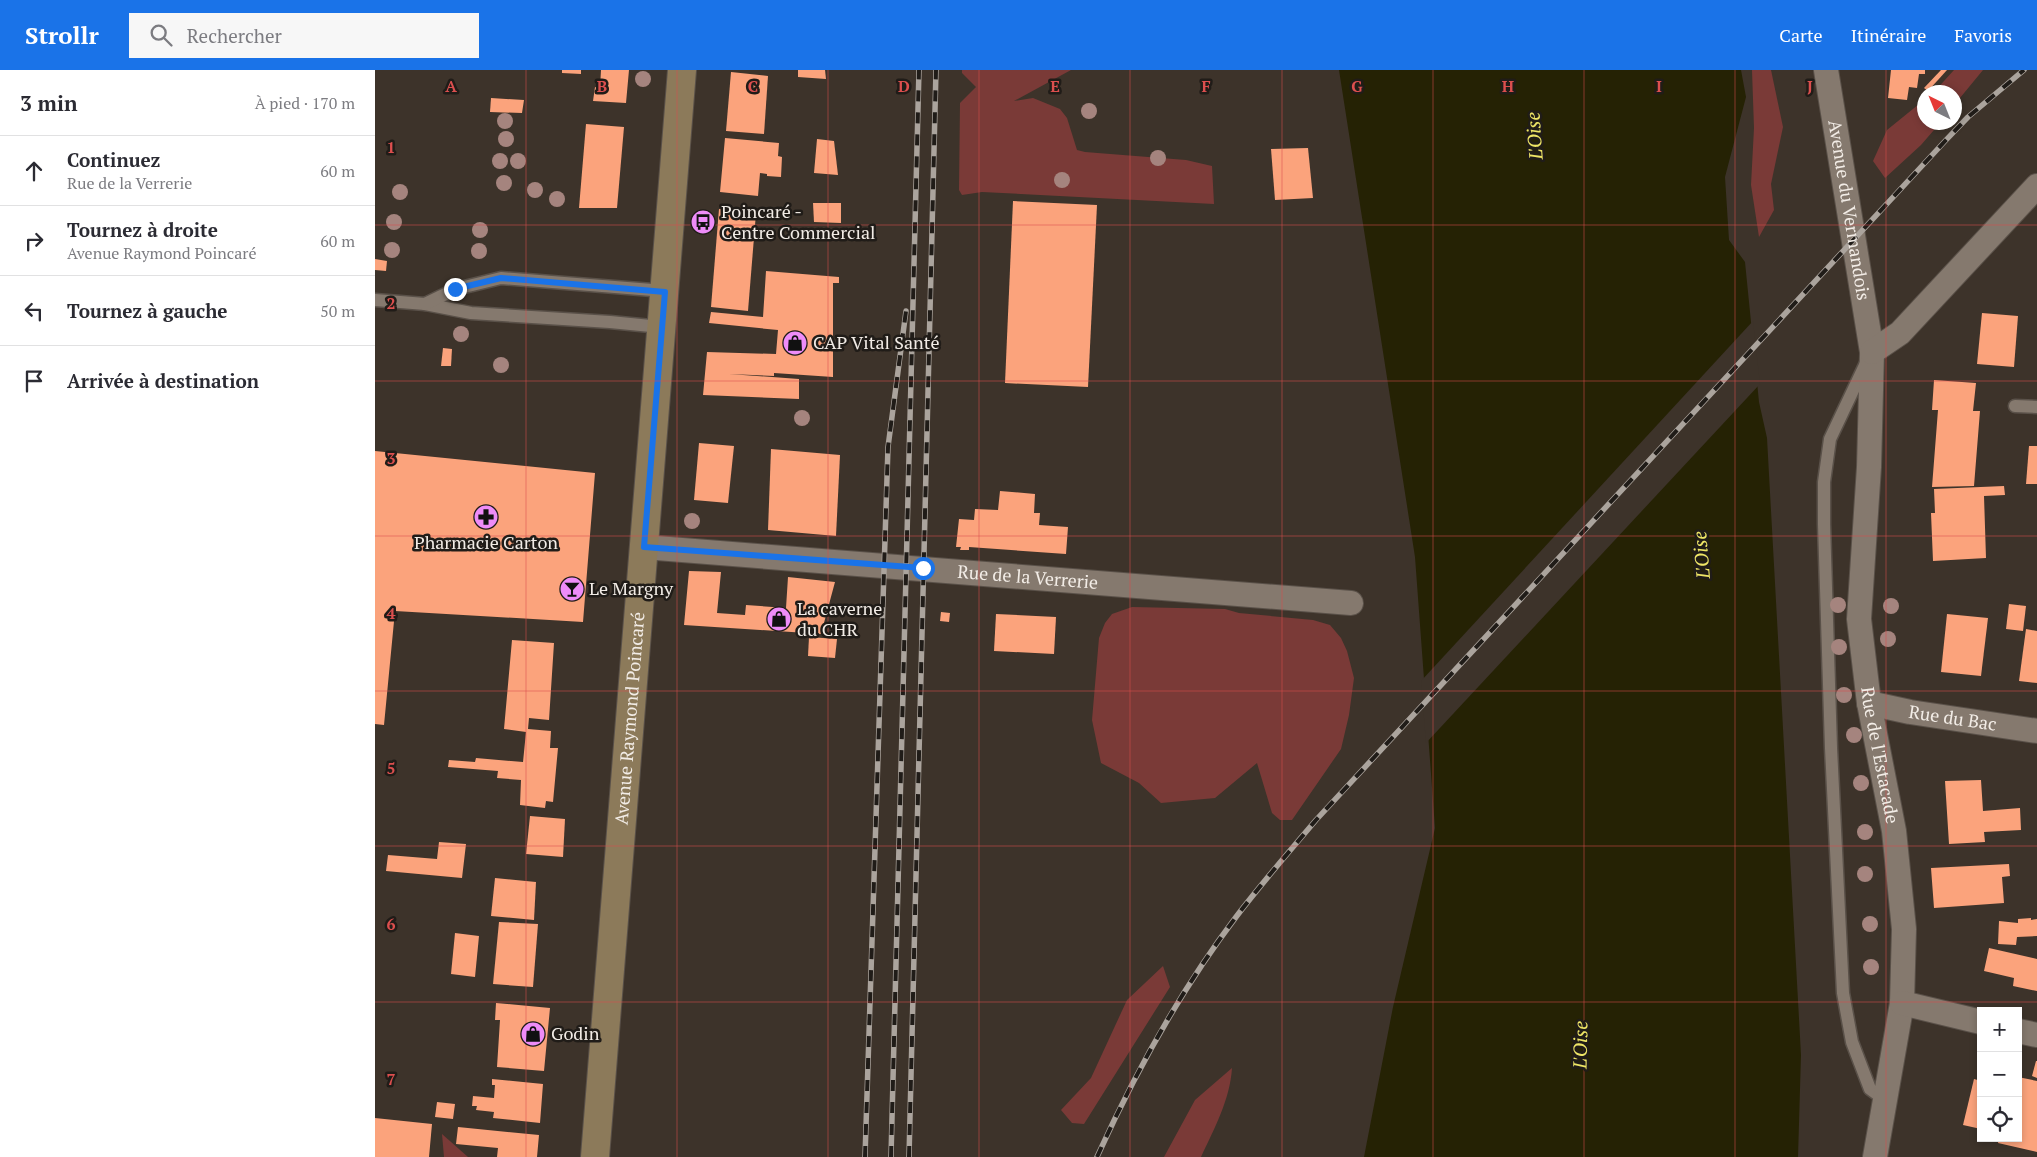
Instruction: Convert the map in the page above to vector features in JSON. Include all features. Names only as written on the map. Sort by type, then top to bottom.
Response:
[{"type":"main road","name":"Avenue Raymond Poincaré","points":[[595,1157],[683,70]]},
{"type":"street","name":"Avenue du Vermandois","points":[[1826,70],[1872,352]]},
{"type":"street","points":[[1872,352],[1900,333],[2037,186]]},
{"type":"street","name":"Rue de l'Estacade","points":[[1872,352],[1869,467],[1859,619],[1869,703],[1893,831],[1904,929],[1902,1003],[1875,1157]]},
{"type":"street","name":"Rue de la Verrerie","points":[[644,547],[1351,603]]},
{"type":"street","name":"Rue du Bac","points":[[1869,703],[1910,712],[2037,731]]},
{"type":"street","points":[[1902,1003],[1977,1021]]},
{"type":"street","points":[[2022,1032],[2037,1035]]},
{"type":"lane","points":[[425,304],[455,289],[501,278],[665,292]]},
{"type":"lane","points":[[375,300],[425,304],[471,314],[610,322],[661,327]]},
{"type":"lane","points":[[1872,352],[1830,439],[1824,482],[1824,524],[1831,748],[1843,993],[1853,1042],[1869,1089],[1885,1100]]},
{"type":"lane","points":[[2015,406],[2037,407]]},
{"type":"shaded area","points":[[962,70],[1071,70],[1014,101],[1033,98],[1060,109],[1067,118],[1077,150],[1186,160],[1212,166],[1214,204],[982,192],[962,195],[959,190],[960,103],[976,87],[962,73]]},
{"type":"shaded area","points":[[1752,70],[1771,70],[1783,127],[1771,184],[1774,210],[1759,237],[1751,185],[1754,128]]},
{"type":"shaded area","points":[[1954,70],[1983,70],[1962,96],[1962,85],[1940,85]]},
{"type":"shaded area","points":[[1917,106],[1917,130],[1934,130],[1921,145],[1885,178],[1873,161],[1887,130]]},
{"type":"shaded area","points":[[1132,607],[1225,609],[1239,613],[1313,620],[1330,625],[1341,638],[1347,651],[1354,678],[1349,715],[1341,749],[1292,820],[1280,820],[1272,813],[1257,763],[1215,798],[1161,803],[1139,783],[1101,763],[1092,720],[1099,638],[1105,623],[1112,614]]},
{"type":"shaded area","points":[[1163,966],[1170,987],[1084,1124],[1072,1123],[1061,1110],[1091,1078],[1127,1000]]},
{"type":"shaded area","points":[[1232,1068],[1225,1103],[1201,1157],[1164,1157],[1195,1100]]},
{"type":"shaded area","points":[[442,1134],[468,1157],[444,1157]]},
{"type":"water","name":"L'Oise","points":[[1339,70],[1741,70],[1746,97],[1725,177],[1729,240],[1745,262],[1759,402],[1767,438],[1801,1055],[1798,1157],[1364,1157],[1393,1007],[1435,828],[1415,557]]},
{"type":"pier","points":[[1753,321],[1760,384],[1426,743],[1421,681]]},
{"type":"building","points":[[562,70],[581,70],[581,74],[562,73]]},
{"type":"building","points":[[601,70],[629,70],[626,103],[593,101],[595,87],[600,88]]},
{"type":"building","points":[[798,70],[825,70],[826,79],[798,77]]},
{"type":"building","points":[[1891,70],[1925,70],[1925,74],[1919,74],[1917,88],[1909,87],[1907,100],[1888,98]]},
{"type":"building","points":[[1941,70],[1947,70],[1933,85],[1927,85]]},
{"type":"building","points":[[731,72],[768,76],[764,134],[726,131]]},
{"type":"building","points":[[491,98],[524,100],[522,113],[490,112]]},
{"type":"building","points":[[586,124],[624,127],[617,208],[579,208]]},
{"type":"building","points":[[725,138],[779,143],[778,156],[782,157],[781,177],[767,176],[767,174],[760,173],[758,196],[720,192]]},
{"type":"building","points":[[817,139],[834,141],[838,175],[814,173]]},
{"type":"building","points":[[1308,148],[1313,198],[1275,200],[1271,149]]},
{"type":"building","points":[[1013,201],[1097,205],[1088,387],[1005,383]]},
{"type":"building","points":[[813,203],[841,203],[841,223],[814,222]]},
{"type":"building","points":[[719,209],[756,213],[748,311],[711,307]]},
{"type":"building","points":[[375,259],[387,261],[386,271],[375,270]]},
{"type":"building","points":[[766,271],[839,277],[839,283],[833,283],[833,377],[774,373],[774,376],[729,374],[799,379],[799,399],[703,395],[707,352],[776,354],[778,330],[709,323],[711,312],[763,317]]},
{"type":"building","points":[[1982,313],[2018,316],[2014,367],[1977,364]]},
{"type":"building","points":[[443,348],[452,349],[451,366],[441,366]]},
{"type":"building","points":[[1934,380],[1976,383],[1973,411],[1980,411],[1974,486],[1932,487],[1938,410],[1932,410]]},
{"type":"building","points":[[699,443],[734,446],[728,503],[694,500]]},
{"type":"building","points":[[2029,446],[2037,446],[2037,484],[2026,484]]},
{"type":"building","points":[[771,449],[840,455],[836,536],[768,530]]},
{"type":"building","points":[[375,451],[595,473],[583,622],[395,611],[384,725],[375,724]]},
{"type":"building","points":[[2004,486],[2005,495],[1984,496],[1986,558],[1933,561],[1931,513],[1935,513],[1934,489]]},
{"type":"building","points":[[1000,491],[1035,494],[1034,513],[1040,513],[1039,525],[1068,527],[1066,554],[969,547],[969,550],[960,550],[961,547],[956,547],[959,519],[974,520],[975,509],[998,510]]},
{"type":"building","points":[[689,571],[721,572],[717,613],[745,615],[746,605],[786,608],[788,577],[835,582],[821,634],[684,625]]},
{"type":"building","points":[[2009,604],[2026,606],[2023,631],[2006,629]]},
{"type":"building","points":[[941,612],[950,613],[949,622],[940,621]]},
{"type":"building","points":[[996,614],[1056,617],[1054,654],[994,651]]},
{"type":"building","points":[[1947,614],[1988,618],[1981,676],[1941,672]]},
{"type":"building","points":[[2026,629],[2037,631],[2037,683],[2019,681]]},
{"type":"building","points":[[809,637],[837,639],[835,658],[808,656]]},
{"type":"building","points":[[512,640],[554,643],[549,720],[529,718],[528,729],[551,731],[550,748],[558,748],[553,802],[546,801],[545,808],[520,805],[521,780],[497,778],[498,771],[448,767],[449,760],[475,762],[476,758],[523,762],[526,732],[504,729]]},
{"type":"building","points":[[1981,780],[1983,811],[2020,808],[2021,830],[1984,832],[1985,842],[1949,844],[1945,781]]},
{"type":"building","points":[[530,816],[565,819],[563,857],[526,854]]},
{"type":"building","points":[[439,842],[466,844],[462,878],[386,871],[388,855],[437,859]]},
{"type":"building","points":[[2009,864],[2010,876],[2002,877],[2004,903],[1934,908],[1931,868]]},
{"type":"building","points":[[495,878],[536,882],[534,920],[491,916]]},
{"type":"building","points":[[2031,918],[2031,920],[2037,919],[2037,936],[2017,937],[2016,945],[1998,944],[1999,921],[2018,923],[2018,919]]},
{"type":"building","points":[[499,922],[538,924],[533,987],[493,984]]},
{"type":"building","points":[[455,933],[479,936],[475,977],[451,974]]},
{"type":"building","points":[[1989,948],[2037,959],[2037,991],[2013,986],[2014,978],[1984,971]]},
{"type":"building","points":[[496,1003],[550,1008],[544,1071],[497,1067],[500,1020],[495,1020]]},
{"type":"building","points":[[2037,1061],[2037,1078],[2032,1076]]},
{"type":"building","points":[[2022,1078],[2037,1081],[2037,1152],[1998,1143],[2022,1142]]},
{"type":"building","points":[[492,1079],[543,1084],[540,1123],[493,1118],[494,1112],[476,1110],[477,1106],[472,1106],[473,1096],[494,1098],[495,1085],[492,1085]]},
{"type":"building","points":[[1974,1079],[1977,1080],[1977,1128],[1963,1125]]},
{"type":"building","points":[[437,1102],[455,1104],[453,1119],[435,1117]]},
{"type":"building","points":[[375,1118],[432,1124],[429,1157],[375,1157]]},
{"type":"building","points":[[458,1127],[539,1135],[537,1157],[497,1157],[498,1148],[456,1144]]},
{"type":"railway","points":[[891,1157],[919,70]]},
{"type":"railway","points":[[909,1157],[936,70]]},
{"type":"railway","points":[[1097,1157],[1127,1094],[1177,1003],[1216,945],[1275,868],[1316,820],[1946,140],[1968,117],[2024,70]]},
{"type":"railway","points":[[865,1157],[888,447],[906,311]]},
{"type":"place","name":"Poincaré - Centre Commercial","points":[[703,222]]},
{"type":"place","name":"CAP Vital Santé","points":[[795,343]]},
{"type":"place","name":"Pharmacie Carton","points":[[486,517]]},
{"type":"place","name":"Le Margny","points":[[572,589]]},
{"type":"place","name":"La caverne du CHR","points":[[779,619]]},
{"type":"place","name":"Godin","points":[[533,1034]]},
{"type":"route","points":[[455,289],[501,278],[665,292],[644,547],[923,568]]}]
